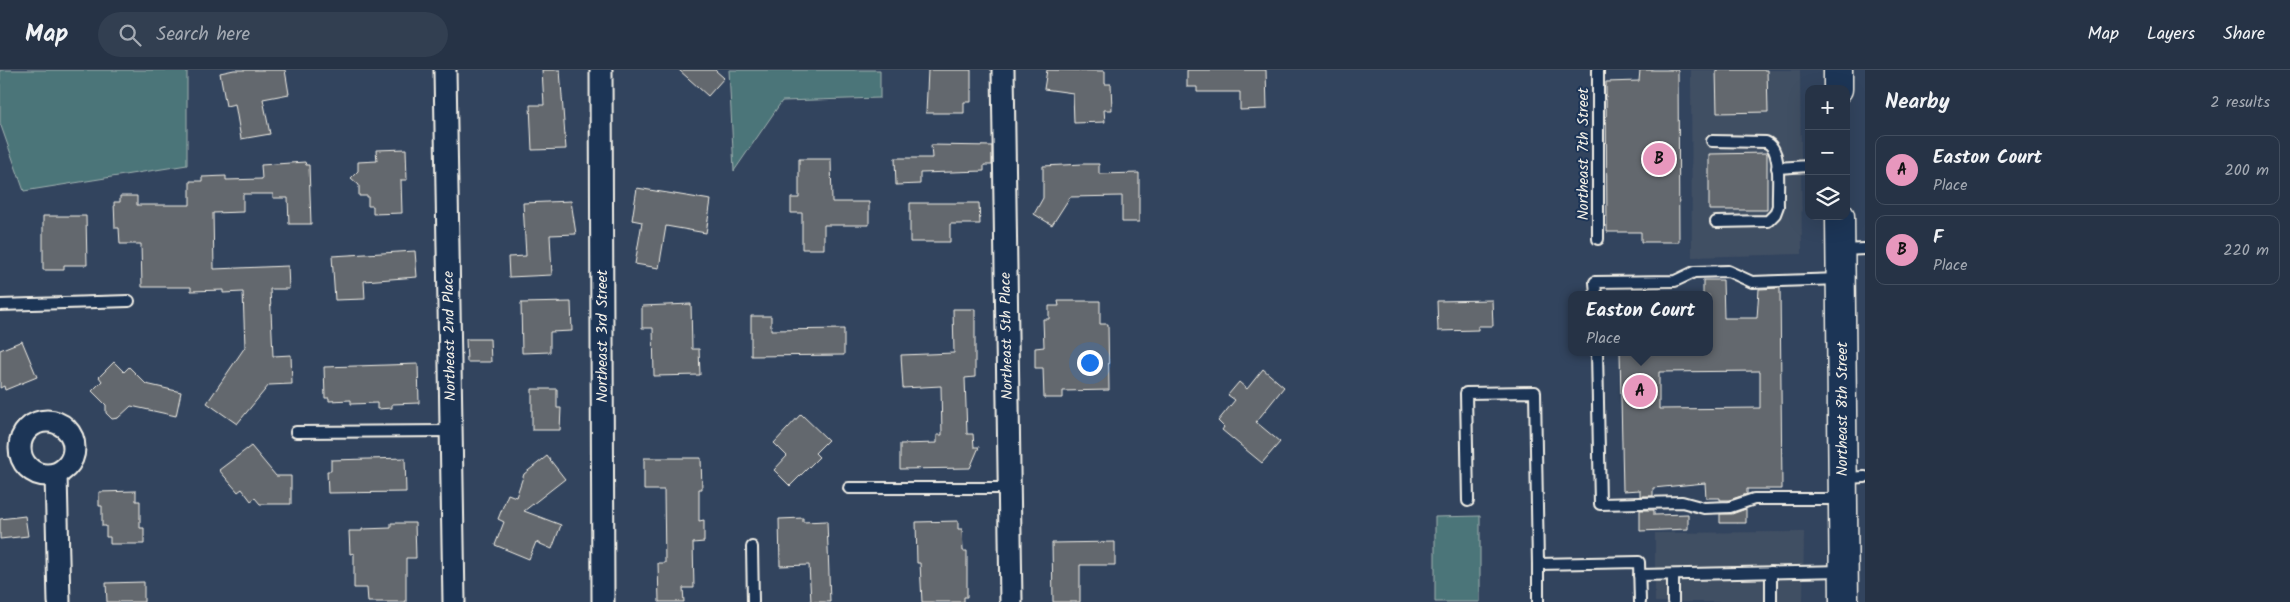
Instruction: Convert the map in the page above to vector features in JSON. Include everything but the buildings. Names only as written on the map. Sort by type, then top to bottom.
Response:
[{"type":"main road","points":[[1838,70],[1838,85]]},
{"type":"main road","name":"Northeast 8th Street","points":[[1842,220],[1853,250],[1841,279],[1850,485],[1843,571],[1844,602]]},
{"type":"street","name":"Northeast 2nd Place","points":[[444,70],[454,602]]},
{"type":"street","name":"Northeast 3rd Street","points":[[601,70],[603,602]]},
{"type":"street","name":"Northeast 5th Place","points":[[1003,70],[1011,602]]},
{"type":"street","points":[[56,474],[59,602]]},
{"type":"lane","name":"Northeast 7th Street","points":[[1598,70],[1598,239]]},
{"type":"lane","points":[[1712,141],[1766,142],[1772,144],[1777,153],[1778,206],[1775,214],[1768,221],[1716,222]]},
{"type":"lane","points":[[1777,168],[1805,166]]},
{"type":"lane","points":[[1596,291],[1596,282],[1675,281],[1694,272],[1728,272],[1752,282],[1841,279]]},
{"type":"lane","points":[[0,305],[129,301]]},
{"type":"lane","points":[[1597,356],[1600,504],[1682,502],[1704,508],[1730,507],[1754,499],[1850,485]]},
{"type":"lane","points":[[1468,501],[1466,393],[1535,392],[1538,602]]},
{"type":"lane","points":[[296,432],[451,430]]},
{"type":"lane","points":[[849,488],[1009,488]]},
{"type":"lane","points":[[752,547],[753,602]]},
{"type":"lane","points":[[1538,564],[1639,562],[1640,602]]},
{"type":"lane","points":[[1639,576],[1843,571]]},
{"type":"lane","points":[[1771,572],[1771,602]]},
{"type":"lane","points":[[1673,575],[1674,602]]},
{"type":"shaded area","points":[[1691,70],[1800,70],[1802,254],[1692,257]]},
{"type":"shaded area","points":[[1804,532],[1803,602],[1655,602],[1655,533]]},
{"type":"green space","points":[[0,70],[187,70],[187,165],[24,191],[0,123]]},
{"type":"green space","points":[[729,70],[880,70],[880,98],[782,101],[734,171]]},
{"type":"green space","points":[[1480,516],[1480,602],[1435,602],[1435,517]]},
{"type":"place","name":"F","points":[[1659,159]]},
{"type":"place","name":"Easton Court","points":[[1640,391]]}]
